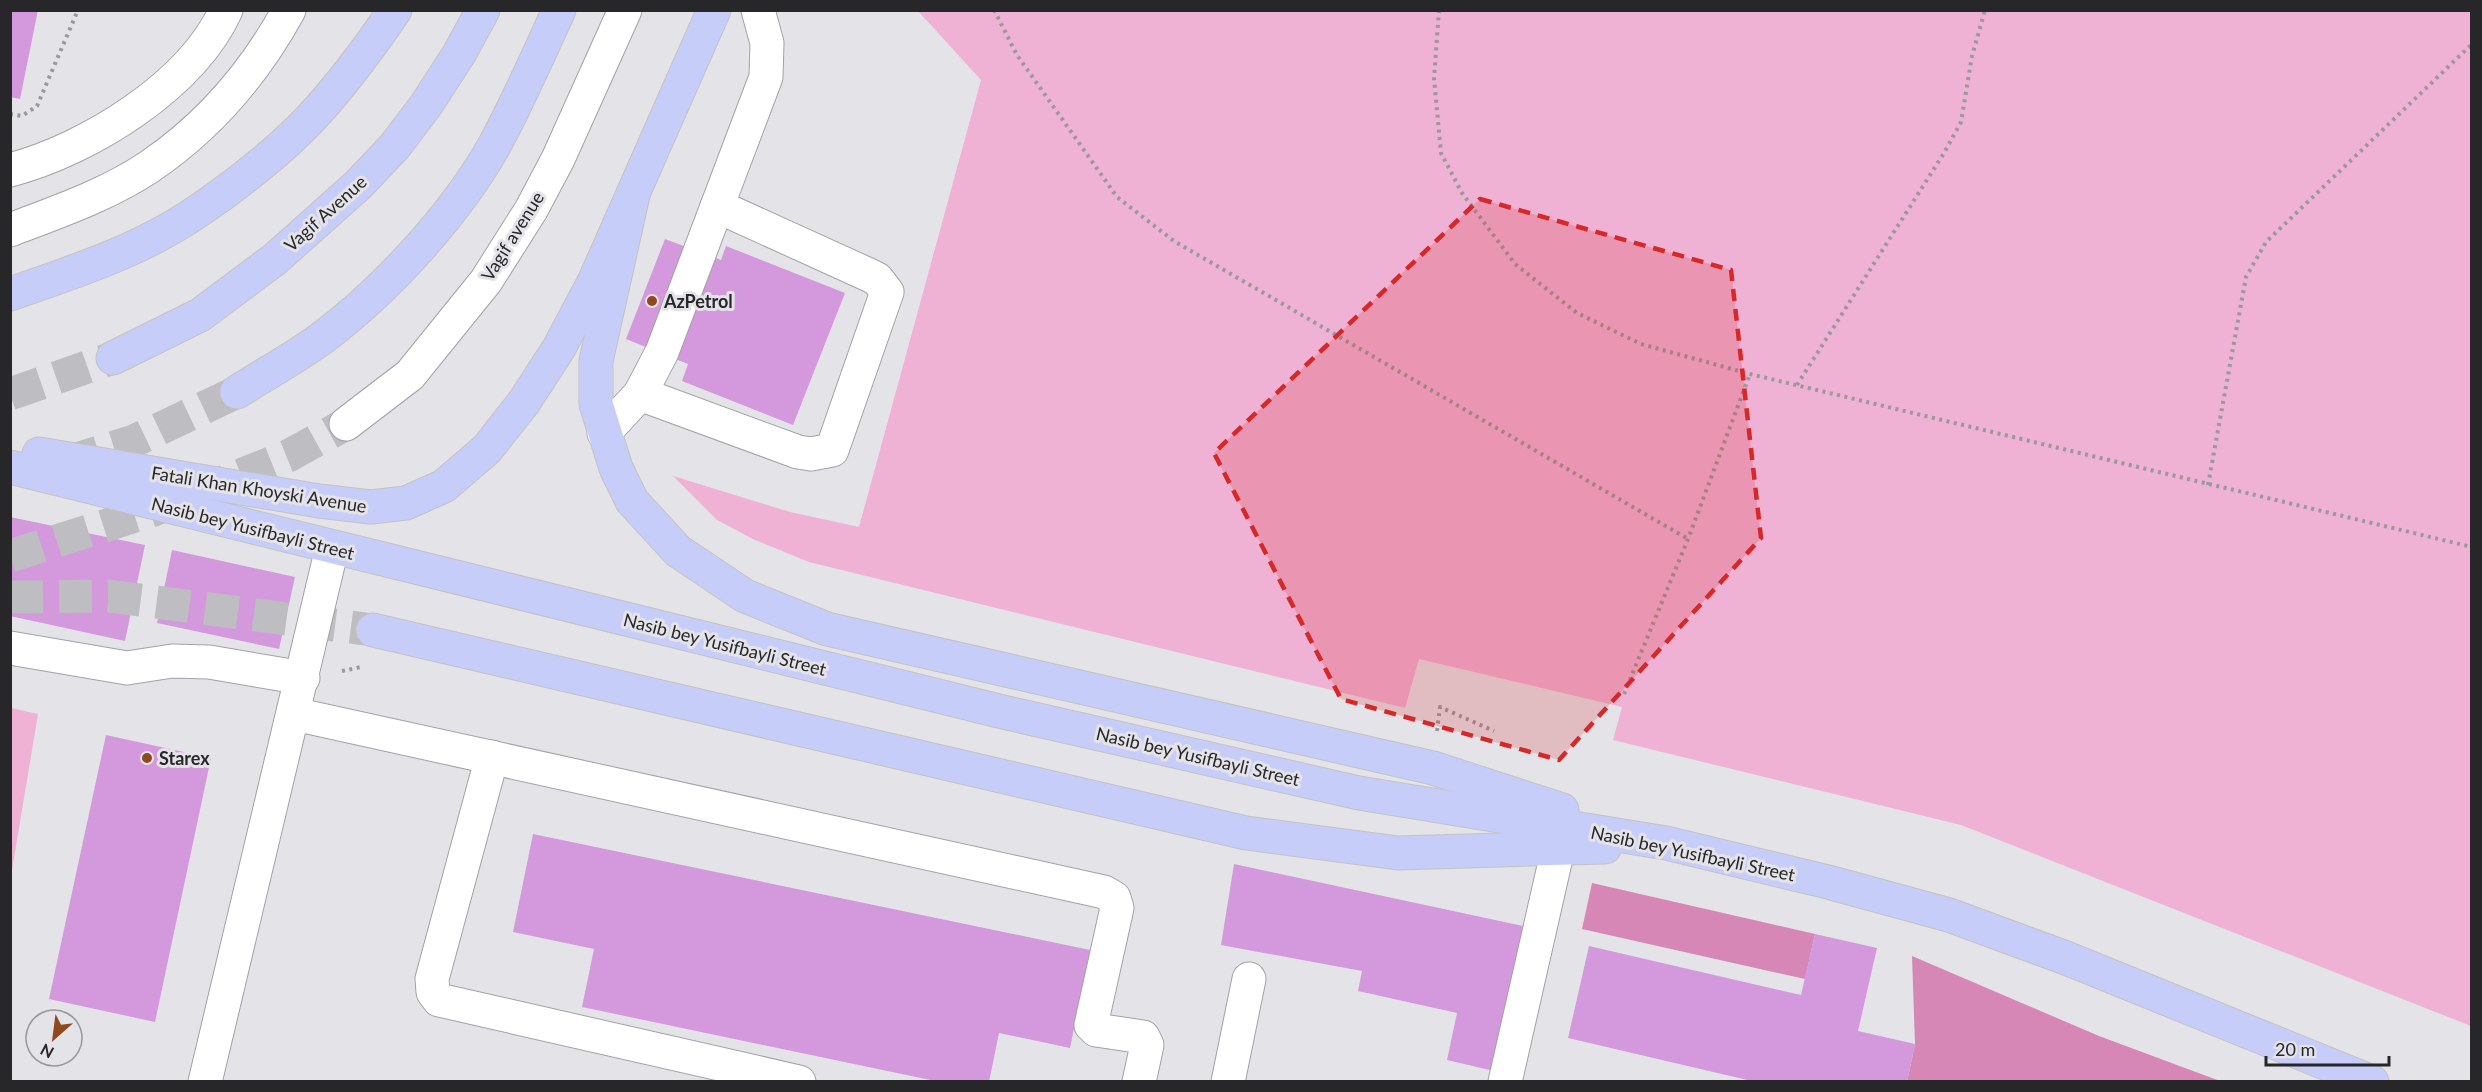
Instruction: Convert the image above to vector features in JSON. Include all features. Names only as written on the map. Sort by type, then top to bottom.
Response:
[{"type":"main road","points":[[10,294],[83,269],[146,240],[197,212],[247,175],[310,119],[363,56],[395,10]]},
{"type":"main road","name":"Vagif Avenue","points":[[113,358],[200,315],[274,259],[358,185],[395,146],[426,105],[459,54],[483,10]]},
{"type":"main road","points":[[237,392],[322,338],[404,264],[454,205],[492,148],[521,96],[559,10]]},
{"type":"main road","points":[[714,10],[633,195],[596,361],[596,404],[616,468],[632,501],[678,551],[745,596],[827,629],[1433,768],[1666,843]]},
{"type":"main road","name":"Fatali Khan Khoyski Avenue","points":[[10,449],[319,501],[371,507],[406,503],[444,486],[487,448],[524,402],[559,348],[594,282],[633,195]]},
{"type":"main road","name":"Nasib bey Yusifbayli Street","points":[[10,467],[1003,712],[1359,793],[1666,843],[1828,882],[1949,915],[2066,958],[2372,1082]]},
{"type":"main road","points":[[374,630],[1246,833],[1398,853],[1558,849],[1666,843]]},
{"type":"street","points":[[10,170],[41,161],[80,144],[148,101],[195,58],[226,10]]},
{"type":"street","points":[[10,230],[108,190],[148,167],[191,134],[230,96],[258,61],[289,10]]},
{"type":"street","name":"Vagif avenue","points":[[346,424],[410,375],[486,281],[531,210],[558,159],[625,10]]},
{"type":"street","points":[[604,433],[640,394],[662,352],[766,77],[767,43],[758,10]]},
{"type":"street","points":[[640,394],[798,452],[811,454],[832,450],[887,292],[877,279],[869,275],[717,207]]},
{"type":"street","points":[[205,1082],[333,548]]},
{"type":"street","points":[[10,648],[127,668],[172,661],[209,662],[303,678]]},
{"type":"street","points":[[294,714],[1104,892],[1114,898],[1117,908],[1091,1025],[1096,1030],[1143,1037],[1147,1045],[1139,1082]]},
{"type":"street","points":[[492,757],[432,979],[434,992],[439,1000],[799,1082]]},
{"type":"street","points":[[1505,1082],[1558,849]]},
{"type":"street","points":[[1228,1082],[1249,979]]},
{"type":"path","points":[[10,114],[22,116],[37,106],[78,10]]},
{"type":"path","points":[[994,10],[1017,55],[1117,197],[1174,241],[1688,538]]},
{"type":"path","points":[[1439,10],[1434,78],[1441,153],[1462,193],[1515,264],[1577,313],[1641,344],[1750,374],[2472,547]]},
{"type":"path","points":[[1797,385],[1944,153],[1961,122],[1972,56],[1985,10]]},
{"type":"path","points":[[2208,484],[2246,278],[2266,242],[2472,44]]},
{"type":"path","points":[[1624,694],[1688,538],[1750,374]]},
{"type":"path","points":[[1440,707],[1494,731]]},
{"type":"highlighted area","points":[[1480,199],[1731,270],[1761,538],[1559,760],[1341,699],[1214,453]]},
{"type":"shaded area","points":[[918,11],[2471,11],[2471,1026],[1961,825],[1613,740],[1622,707],[1419,659],[1405,708],[809,562],[753,539],[717,520],[673,476],[790,512],[859,527],[981,80]]},
{"type":"shaded area","points":[[10,708],[38,714],[11,876]]},
{"type":"shaded area","points":[[1592,883],[1815,934],[1805,979],[1582,929]]},
{"type":"shaded area","points":[[1912,956],[2099,1036],[2220,1081],[1907,1082],[1915,1044]]},
{"type":"building","points":[[10,10],[38,10],[20,99],[10,97]]},
{"type":"building","points":[[665,239],[721,260],[726,246],[845,293],[793,425],[682,381],[688,364],[626,339]]},
{"type":"building","points":[[10,517],[145,545],[125,641],[10,616]]},
{"type":"building","points":[[172,550],[295,577],[279,649],[157,623]]},
{"type":"building","points":[[106,735],[211,758],[155,1022],[49,999]]},
{"type":"building","points":[[533,834],[1090,950],[1070,1048],[999,1033],[989,1082],[940,1082],[582,1007],[594,949],[513,932]]},
{"type":"building","points":[[1234,864],[1523,926],[1494,1071],[1447,1060],[1457,1013],[1358,991],[1362,971],[1221,945]]},
{"type":"building","points":[[1815,934],[1877,948],[1858,1031],[1915,1044],[1907,1082],[1756,1082],[1568,1038],[1589,946],[1801,995]]},
{"type":"tunnel","points":[[10,394],[113,358]]},
{"type":"tunnel","points":[[67,462],[134,441],[237,392]]},
{"type":"tunnel","points":[[10,556],[154,510],[288,456],[346,424]]},
{"type":"tunnel","points":[[10,597],[109,596],[373,630]]},
{"type":"place","name":"AzPetrol","points":[[652,301]]},
{"type":"place","name":"Starex","points":[[147,758]]}]
